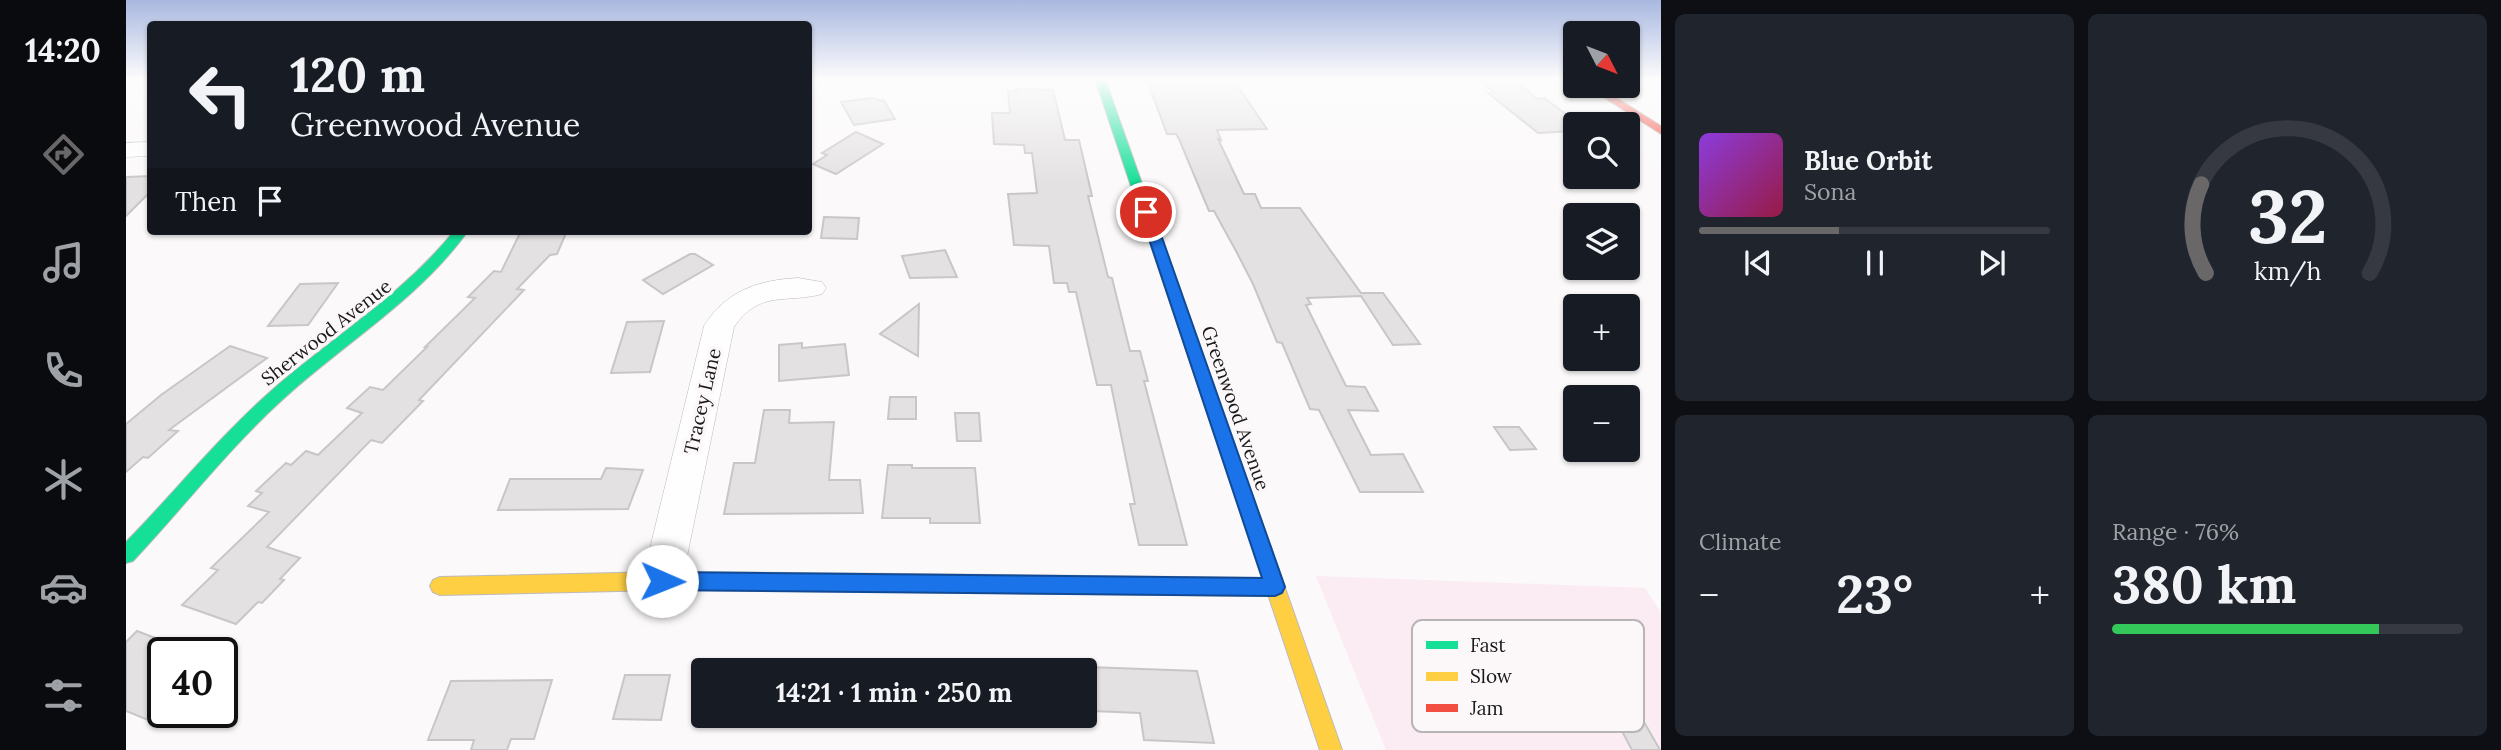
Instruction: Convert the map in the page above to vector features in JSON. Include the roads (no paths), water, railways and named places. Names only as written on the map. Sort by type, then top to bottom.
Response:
[{"type":"street","name":"Greenwood Avenue","points":[[1112,114],[1331,750]]},
{"type":"street","points":[[1635,114],[1661,131]]},
{"type":"street","points":[[126,150],[147,149]]},
{"type":"street","name":"Sherwood Avenue","points":[[126,555],[277,394],[400,302],[428,276],[458,235]]},
{"type":"street","name":"Tracey Lane","points":[[662,581],[719,326],[728,312],[761,291],[787,286],[813,288]]},
{"type":"street","points":[[440,586],[662,581],[1275,587]]}]
